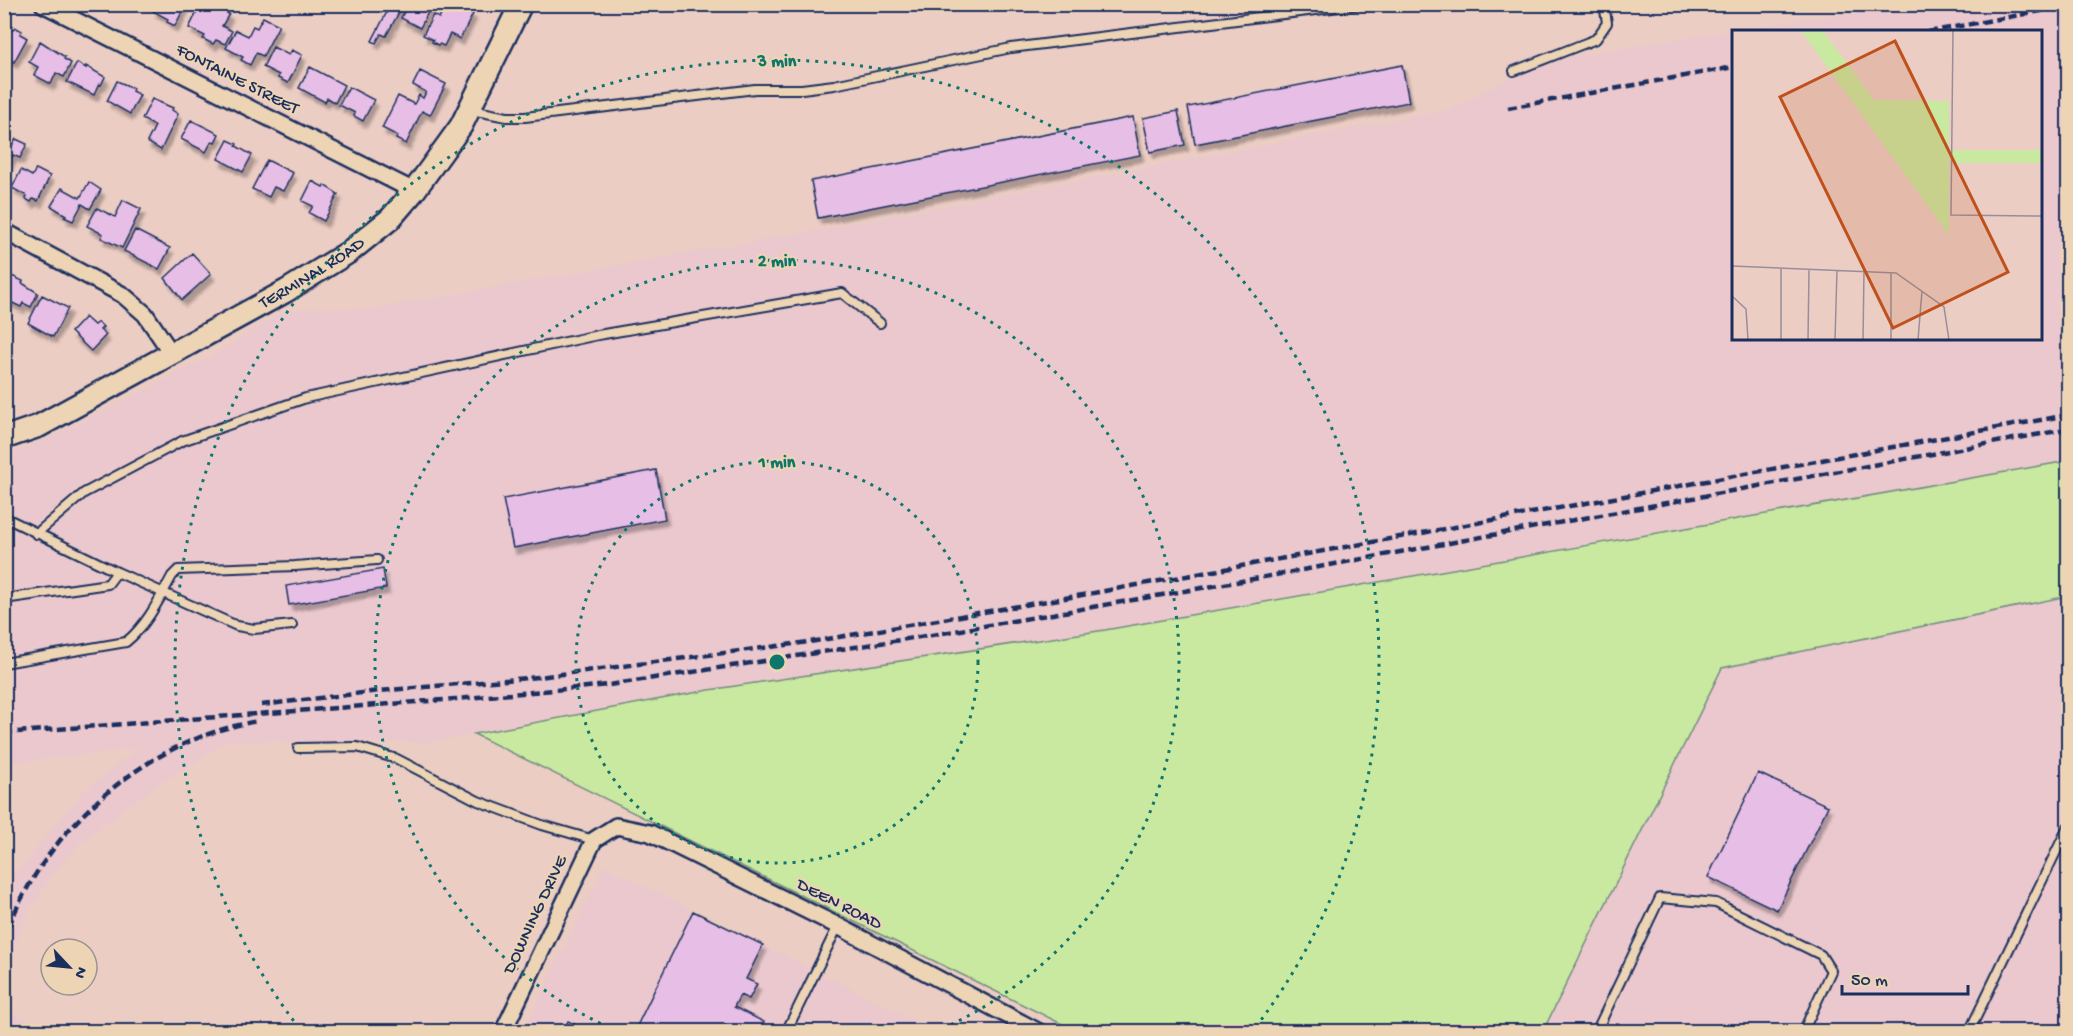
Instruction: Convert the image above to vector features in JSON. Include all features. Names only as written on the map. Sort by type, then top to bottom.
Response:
[{"type":"main road","name":"TERMINAL ROAD","points":[[4,438],[39,426],[286,291],[349,252],[390,219],[414,191],[461,126],[521,4]]},
{"type":"street","name":"FONTAINE STREET","points":[[43,4],[414,191]]},
{"type":"street","points":[[4,231],[123,295],[145,314],[172,354]]},
{"type":"street","name":"DEEN ROAD","points":[[594,840],[616,826],[650,833],[838,926],[1039,1032]]},
{"type":"street","name":"DOWNING DRIVE","points":[[503,1032],[594,840]]},
{"type":"lane","points":[[470,110],[507,117],[525,117],[755,89],[802,89],[834,85],[1011,48],[1364,4]]},
{"type":"lane","points":[[1514,71],[1596,39],[1607,23],[1604,4]]},
{"type":"lane","points":[[36,534],[84,493],[182,441],[306,398],[598,335],[842,293],[880,323]]},
{"type":"lane","points":[[4,517],[117,572],[237,626],[254,628],[292,625]]},
{"type":"lane","points":[[4,663],[126,642],[146,621],[172,576],[178,570],[295,566],[377,560]]},
{"type":"lane","points":[[4,599],[108,584],[117,572]]},
{"type":"lane","points":[[298,748],[357,747],[397,759],[478,801],[542,825],[594,840]]},
{"type":"lane","points":[[1969,1032],[2068,827]]},
{"type":"lane","points":[[1596,1032],[1660,898],[1716,903],[1821,955],[1831,971],[1803,1032]]},
{"type":"lane","points":[[786,1032],[838,926]]},
{"type":"shaded area","points":[[1897,5],[2068,5],[2068,461],[1105,630],[709,690],[430,742],[227,741],[145,793],[82,841],[52,874],[26,915],[5,976],[5,873],[18,871],[82,793],[137,749],[5,763],[5,457],[63,431],[211,356],[284,311],[317,308],[367,310],[797,234],[1449,110],[1547,60],[1732,31],[1732,340],[2043,340],[2043,30],[1738,30]]},
{"type":"shaded area","points":[[2068,596],[2068,1031],[1543,1032],[1722,668]]},
{"type":"shaded area","points":[[604,866],[936,1031],[523,1032]]},
{"type":"shaded area","points":[[6,1010],[51,1031],[5,1031]]},
{"type":"green space","points":[[2068,461],[2068,596],[1722,668],[1543,1031],[1076,1031],[474,734],[709,690],[1105,630]]},
{"type":"building","points":[[156,4],[186,4],[175,26],[167,22],[168,19],[153,11]]},
{"type":"building","points":[[201,4],[212,4],[229,14],[222,26],[232,31],[225,44],[216,40],[213,44],[203,39],[205,36],[189,28]]},
{"type":"building","points":[[391,4],[403,5],[386,36],[381,34],[376,43],[372,41]]},
{"type":"building","points":[[405,4],[432,4],[420,28],[401,18],[404,7],[408,6]]},
{"type":"building","points":[[446,4],[458,4],[473,14],[460,39],[450,34],[444,46],[432,42],[433,40],[423,35],[433,15],[439,18]]},
{"type":"building","points":[[263,17],[279,25],[263,56],[256,53],[250,65],[241,60],[243,57],[226,48],[236,30],[248,36],[253,26],[257,28]]},
{"type":"building","points":[[4,26],[13,30],[15,27],[27,38],[14,62],[4,57]]},
{"type":"building","points":[[40,41],[71,63],[64,77],[56,73],[51,84],[34,75],[38,67],[29,62]]},
{"type":"building","points":[[273,47],[289,55],[292,50],[302,55],[288,83],[278,78],[279,75],[263,67]]},
{"type":"building","points":[[77,63],[105,77],[94,95],[67,82]]},
{"type":"building","points":[[1402,65],[1409,102],[1195,144],[1188,107]]},
{"type":"building","points":[[310,67],[344,85],[335,103],[327,98],[325,102],[299,88]]},
{"type":"building","points":[[420,71],[446,84],[430,115],[422,111],[406,144],[396,139],[398,136],[382,128],[398,96],[414,104],[419,95],[423,98],[426,92],[413,85]]},
{"type":"building","points":[[117,81],[133,88],[132,91],[140,95],[130,114],[107,101]]},
{"type":"building","points":[[349,87],[374,100],[363,121],[354,116],[355,113],[339,105]]},
{"type":"building","points":[[152,99],[173,108],[172,110],[178,114],[161,150],[147,142],[155,126],[142,119]]},
{"type":"building","points":[[1178,111],[1185,145],[1150,152],[1143,118]]},
{"type":"building","points":[[1133,117],[1140,155],[818,218],[811,181]]},
{"type":"building","points":[[191,120],[219,134],[206,152],[181,139]]},
{"type":"building","points":[[16,139],[27,144],[20,158],[13,155],[4,172],[4,144],[11,147]]},
{"type":"building","points":[[228,140],[252,155],[243,172],[218,159]]},
{"type":"building","points":[[267,160],[293,173],[283,191],[274,187],[269,197],[252,189]]},
{"type":"building","points":[[36,169],[50,176],[38,201],[33,199],[31,202],[26,199],[27,196],[12,188],[21,170],[32,176]]},
{"type":"building","points":[[312,181],[338,194],[324,221],[309,213],[313,206],[302,201]]},
{"type":"building","points":[[89,182],[101,190],[90,209],[82,204],[73,221],[51,206],[62,188],[80,198]]},
{"type":"building","points":[[123,200],[141,209],[122,248],[101,238],[103,234],[87,226],[97,208],[115,217]]},
{"type":"building","points":[[135,230],[170,248],[159,269],[124,251]]},
{"type":"building","points":[[192,253],[211,274],[182,300],[165,278]]},
{"type":"building","points":[[5,273],[23,281],[22,283],[38,293],[31,307],[23,303],[21,307],[4,299]]},
{"type":"building","points":[[42,295],[68,308],[53,337],[28,323]]},
{"type":"building","points":[[85,317],[94,325],[98,322],[103,327],[100,330],[106,335],[91,351],[71,332]]},
{"type":"building","points":[[656,470],[665,519],[513,548],[503,499]]},
{"type":"building","points":[[383,569],[386,588],[289,605],[286,586]]},
{"type":"building","points":[[1758,773],[1828,806],[1777,910],[1708,877]]},
{"type":"building","points":[[693,911],[763,945],[746,979],[757,984],[749,999],[740,995],[734,1007],[764,1022],[759,1032],[737,1032],[725,1025],[722,1032],[634,1032]]},
{"type":"building","points":[[568,1021],[590,1032],[563,1032]]},
{"type":"railway","points":[[1939,30],[2068,6]]},
{"type":"railway","points":[[1508,108],[1732,67]]},
{"type":"railway","points":[[261,705],[379,691],[539,677],[816,641],[1088,594],[2068,415]]},
{"type":"railway","points":[[4,733],[456,699],[609,685],[932,635],[1259,578],[2068,429]]},
{"type":"railway","points":[[4,939],[21,899],[44,862],[71,828],[103,797],[138,770],[176,748],[216,731],[258,721]]}]
